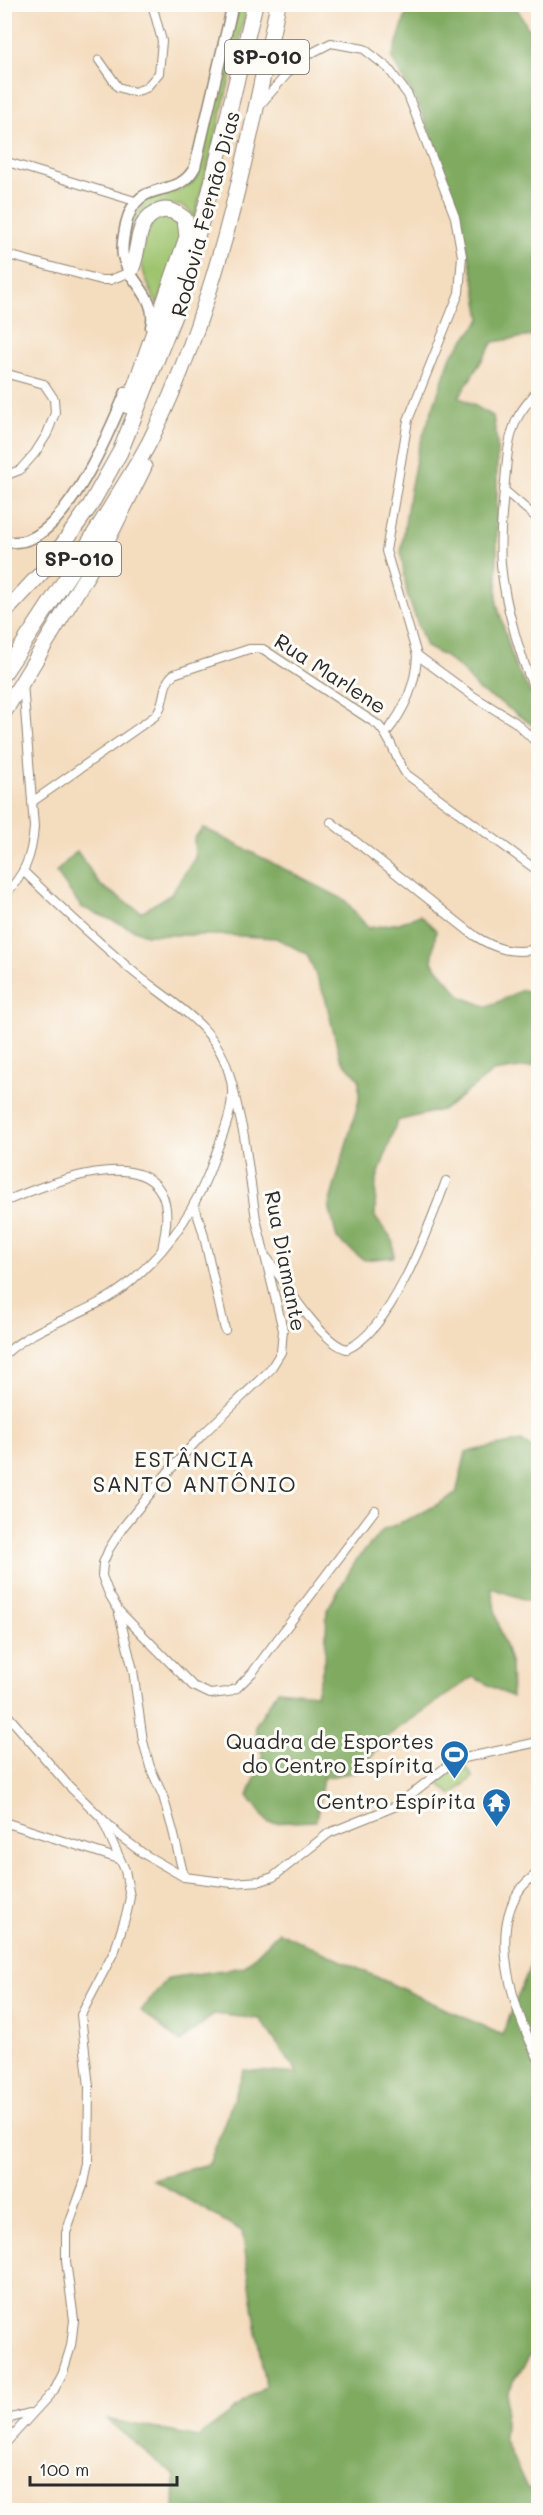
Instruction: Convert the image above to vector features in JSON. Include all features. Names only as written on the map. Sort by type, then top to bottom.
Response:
[{"type":"highway","name":"Rodovia Fernão Dias","points":[[4,613],[46,568],[84,515],[120,452],[176,313],[210,191],[255,4]]},
{"type":"highway","name":"Rodovia Fernão Dias","points":[[4,674],[92,539],[150,441],[191,344],[220,257],[256,110],[278,4]]},
{"type":"highway","points":[[120,452],[116,440],[187,237],[185,219],[177,212],[160,210],[146,220],[141,230],[130,272]]},
{"type":"highway","points":[[4,712],[122,515],[146,462],[150,441]]},
{"type":"street","points":[[99,60],[118,87],[135,92],[146,88],[159,73],[162,41],[152,4]]},
{"type":"street","points":[[4,542],[24,541],[51,525],[77,492],[110,429],[153,320],[148,302],[123,257],[123,239],[129,212],[135,201],[144,194],[182,183],[195,168],[233,4]]},
{"type":"street","points":[[256,110],[300,59],[331,43],[364,49],[388,68],[408,95],[455,217],[462,256],[459,293],[408,420],[386,551],[417,655],[417,672],[411,690],[401,711],[386,733]]},
{"type":"street","points":[[4,161],[135,201]]},
{"type":"street","points":[[4,254],[101,280],[110,280],[130,272]]},
{"type":"street","points":[[4,373],[44,384],[54,399],[55,413],[35,453],[20,470],[4,476]]},
{"type":"street","points":[[538,390],[516,420],[506,458],[501,519],[501,566],[519,644],[538,696]]},
{"type":"street","points":[[504,490],[538,519]]},
{"type":"street","name":"Rua Marlene","points":[[32,802],[155,716],[163,706],[166,682],[174,674],[249,649],[263,649],[370,719],[386,733],[399,764],[411,778],[538,871]]},
{"type":"street","points":[[417,655],[473,696],[515,722],[538,744]]},
{"type":"street","points":[[4,895],[23,871],[32,851],[34,827],[23,683]]},
{"type":"street","points":[[331,822],[475,936],[491,946],[516,952],[538,949]]},
{"type":"street","name":"Rua Diamante","points":[[23,871],[66,914],[135,973],[188,1011],[218,1046],[232,1083],[244,1136],[264,1254],[283,1330],[282,1352],[270,1370],[202,1435],[168,1472],[108,1549],[103,1563],[102,1576],[118,1611],[193,1686],[210,1694],[228,1692],[237,1688],[252,1673],[375,1510]]},
{"type":"street","points":[[4,1355],[27,1338],[109,1298],[129,1283],[177,1233],[209,1173],[226,1127],[232,1083]]},
{"type":"street","points":[[4,1202],[36,1188],[86,1173],[106,1171],[136,1174],[156,1186],[164,1201],[166,1221],[161,1251]]},
{"type":"street","points":[[264,1254],[332,1343],[347,1349],[367,1336],[412,1268],[446,1182]]},
{"type":"street","points":[[194,1204],[225,1330]]},
{"type":"street","points":[[118,1611],[133,1670],[143,1741],[150,1767],[163,1796],[184,1877]]},
{"type":"street","points":[[4,1711],[67,1784],[102,1819],[144,1854],[184,1877],[232,1883],[261,1881],[286,1868],[329,1833],[396,1806],[455,1760],[538,1742]]},
{"type":"street","points":[[4,2445],[54,2390],[63,2372],[71,2346],[74,2320],[66,2261],[66,2233],[84,2183],[88,2164],[89,2087],[81,2015],[115,1950],[127,1912],[129,1883],[102,1819]]},
{"type":"street","points":[[4,1822],[119,1859]]},
{"type":"street","points":[[538,1872],[519,1891],[512,1905],[507,1924],[506,1948],[515,2005],[538,2058]]},
{"type":"street","points":[[4,2420],[32,2412]]},
{"type":"green space","points":[[239,5],[247,5],[194,220],[188,210],[178,205],[155,207],[130,253],[129,239],[132,225],[145,202],[181,189],[198,176]]},
{"type":"green space","points":[[409,5],[515,5],[528,28],[538,33],[538,335],[493,342],[459,397],[493,416],[497,442],[497,604],[515,666],[538,706],[538,729],[498,701],[479,691],[463,671],[444,656],[426,647],[407,594],[401,553],[418,450],[451,356],[481,319],[465,239],[441,161],[418,104],[392,59]]},
{"type":"green space","points":[[170,216],[184,228],[158,305],[147,282],[142,252],[148,231],[155,219]]},
{"type":"green space","points":[[204,828],[345,900],[368,928],[399,923],[420,915],[436,930],[432,962],[462,997],[488,1007],[522,990],[538,993],[538,1069],[534,1066],[493,1072],[445,1109],[397,1121],[376,1182],[375,1217],[393,1241],[394,1257],[364,1260],[337,1239],[329,1205],[359,1100],[359,1079],[340,1058],[325,997],[307,954],[276,938],[146,935],[81,907],[56,872],[77,851],[100,885],[141,912],[170,895],[195,858],[194,838]]},
{"type":"green space","points":[[521,1441],[538,1452],[538,1604],[491,1588],[497,1619],[511,1665],[512,1697],[473,1677],[386,1737],[361,1771],[323,1778],[316,1821],[268,1823],[248,1796],[263,1758],[255,1726],[278,1690],[316,1694],[325,1660],[327,1610],[357,1559],[383,1530],[418,1515],[456,1494],[466,1452]]},
{"type":"green space","name":"Quadra de Esportes do Centro Espírita","points":[[464,1764],[473,1777],[452,1795],[436,1782]]},
{"type":"green space","points":[[279,1932],[502,2035],[538,1947],[538,2344],[507,2391],[504,2439],[527,2488],[538,2491],[538,2510],[174,2510],[175,2476],[106,2419],[198,2437],[265,2387],[242,2231],[152,2179],[209,2164],[244,2070],[298,2074],[260,2019],[214,2014],[180,2042],[141,2011],[168,1978],[244,1967]]},
{"type":"place","name":"Quadra de Esportes do Centro Espírita","points":[[455,1780]]},
{"type":"place","name":"Centro Espírita","points":[[497,1828]]},
{"type":"district","name":"ESTÂNCIA SANTO ANTÔNIO","points":[[195,1472]]}]
